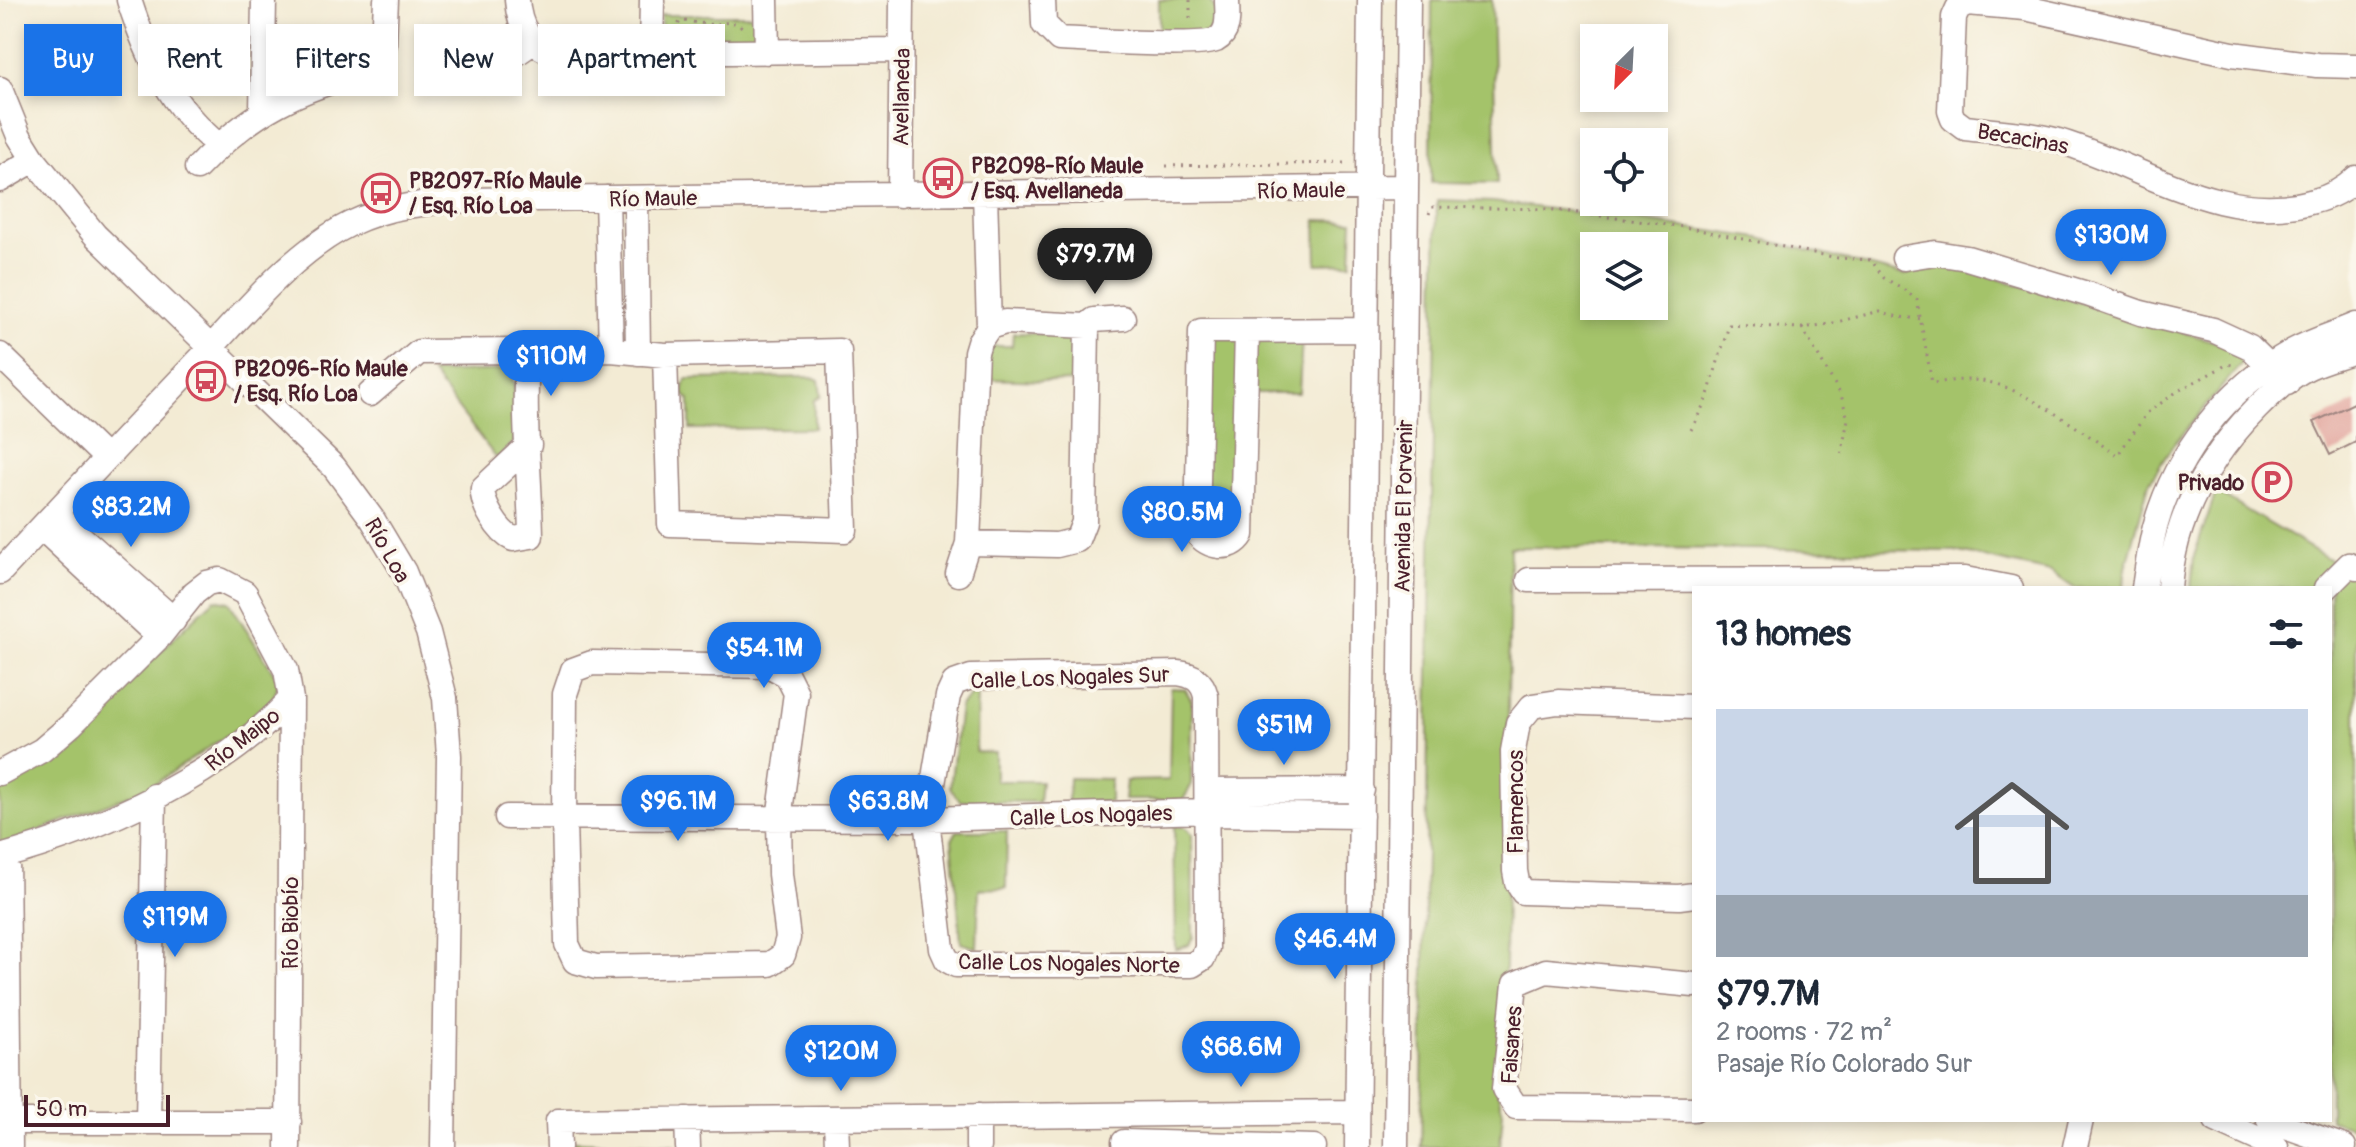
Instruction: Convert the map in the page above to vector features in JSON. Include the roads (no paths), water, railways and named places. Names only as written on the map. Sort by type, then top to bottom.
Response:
[{"type":"street","points":[[129,0],[143,45],[172,97],[202,132],[218,145]]},
{"type":"street","points":[[262,111],[264,0]]},
{"type":"street","points":[[197,168],[218,145],[262,111],[305,90],[374,69],[383,63],[386,0]]},
{"type":"street","points":[[517,0],[521,25],[538,45]]},
{"type":"street","points":[[652,0],[652,24]]},
{"type":"street","points":[[766,0],[767,52]]},
{"type":"street","name":"Avellaneda","points":[[900,195],[902,0]]},
{"type":"street","points":[[1043,0],[1044,24],[1059,39],[1190,43],[1215,40],[1223,33],[1228,22],[1227,0]]},
{"type":"street","name":"Avenida El Porvenir","points":[[1357,1147],[1370,0]]},
{"type":"street","name":"Avenida El Porvenir","points":[[1396,1147],[1408,0]]},
{"type":"street","name":"Becacinas","points":[[2356,66],[2317,65],[2232,54],[2025,8],[1967,3],[1958,8],[1954,17],[1950,111],[1953,119],[1965,128],[2066,143],[2202,197],[2231,204],[2265,209],[2295,206],[2335,194],[2356,178]]},
{"type":"street","points":[[522,50],[533,42]]},
{"type":"street","points":[[725,52],[901,50]]},
{"type":"street","name":"Río Loa","points":[[0,89],[19,136],[34,160],[95,235],[334,467],[373,520],[404,572],[428,632],[445,698],[449,756],[443,1147]]},
{"type":"street","points":[[0,180],[34,160]]},
{"type":"street","name":"Río Maule","points":[[1,568],[303,256],[334,233],[371,215],[440,201],[1406,187]]},
{"type":"street","points":[[958,574],[968,543],[976,352],[989,327],[985,193]]},
{"type":"street","points":[[607,198],[611,350]]},
{"type":"street","points":[[636,198],[638,353]]},
{"type":"street","points":[[1904,258],[1935,253],[1967,258],[2141,313],[2234,337],[2250,347],[2271,375]]},
{"type":"street","points":[[989,327],[1005,322],[1087,326],[1094,320],[1123,318]]},
{"type":"street","points":[[2144,586],[2155,527],[2170,486],[2207,425],[2271,375],[2296,350],[2356,325]]},
{"type":"street","points":[[968,543],[1057,545],[1077,540],[1081,533],[1084,522],[1087,326]]},
{"type":"street","points":[[1247,332],[1242,535],[1238,542],[1230,546],[1210,545],[1202,541],[1197,533],[1201,331],[1366,330]]},
{"type":"street","points":[[370,394],[419,352],[611,350],[665,355],[839,351],[845,530],[670,524],[665,355]]},
{"type":"street","points":[[2169,586],[2181,526],[2204,475],[2224,444],[2247,418],[2271,375],[2308,367],[2356,350]]},
{"type":"street","points":[[528,351],[525,374],[529,445]]},
{"type":"street","points":[[0,355],[106,458]]},
{"type":"street","points":[[49,521],[167,628]]},
{"type":"street","points":[[2328,586],[2349,565],[2356,568]]},
{"type":"street","points":[[1529,580],[1965,579],[2001,586]]},
{"type":"street","name":"Río Maipo","points":[[0,773],[42,750],[61,734],[167,628],[194,593],[207,583],[220,580],[245,593],[286,670],[291,699],[266,726],[203,769],[154,796],[96,825],[3,856]]},
{"type":"street","points":[[592,663],[770,666],[787,675],[796,693],[779,819],[780,874],[788,938],[783,955],[770,964],[596,967],[575,961],[567,944],[564,819],[565,694],[573,670],[592,663]]},
{"type":"street","name":"Calle Los Nogales Sur","points":[[927,819],[948,696],[954,683],[971,677],[1178,673],[1199,680],[1206,696],[1207,806]]},
{"type":"street","name":"Río Biobío","points":[[288,1147],[291,699]]},
{"type":"street","name":"Flamencos","points":[[1692,707],[1558,702],[1532,706],[1518,723],[1513,751],[1515,871],[1523,892],[1692,895]]},
{"type":"street","name":"Calle Los Nogales","points":[[507,817],[927,819],[1207,806],[1362,790]]},
{"type":"street","points":[[148,1122],[154,796]]},
{"type":"street","name":"Calle Los Nogales","points":[[1207,806],[1361,816]]},
{"type":"street","name":"Calle Los Nogales Norte","points":[[927,819],[942,949],[947,960],[956,965],[1192,965],[1203,958],[1207,948],[1207,806]]},
{"type":"street","points":[[3,856],[10,1147]]},
{"type":"street","name":"Faisanes","points":[[1692,985],[1546,971],[1515,984],[1504,1089],[1516,1107],[1692,1109]]},
{"type":"street","points":[[1359,1012],[1397,1013]]},
{"type":"street","points":[[559,1147],[558,1121],[1357,1112]]},
{"type":"street","points":[[1202,1146],[1204,1113]]},
{"type":"street","points":[[1125,1114],[1124,1145],[1314,1147]]},
{"type":"street","points":[[978,1116],[978,1147]]},
{"type":"street","points":[[836,1118],[837,1147]]},
{"type":"street","points":[[687,1119],[688,1147]]},
{"type":"street","points":[[9,1122],[289,1122]]},
{"type":"street","points":[[2075,1147],[2081,1122]]},
{"type":"street","points":[[2220,1122],[2276,1147]]},
{"type":"street","points":[[2275,1122],[2344,1147]]},
{"type":"place","name":"PB2098-Río Maule / Esq. Avellaneda","points":[[943,178]]},
{"type":"place","name":"PB2097-Río Maule / Esq. Río Loa","points":[[381,193]]},
{"type":"place","name":"PB2096-Río Maule / Esq. Río Loa","points":[[206,381]]},
{"type":"place","name":"Privado","points":[[2272,482]]}]
